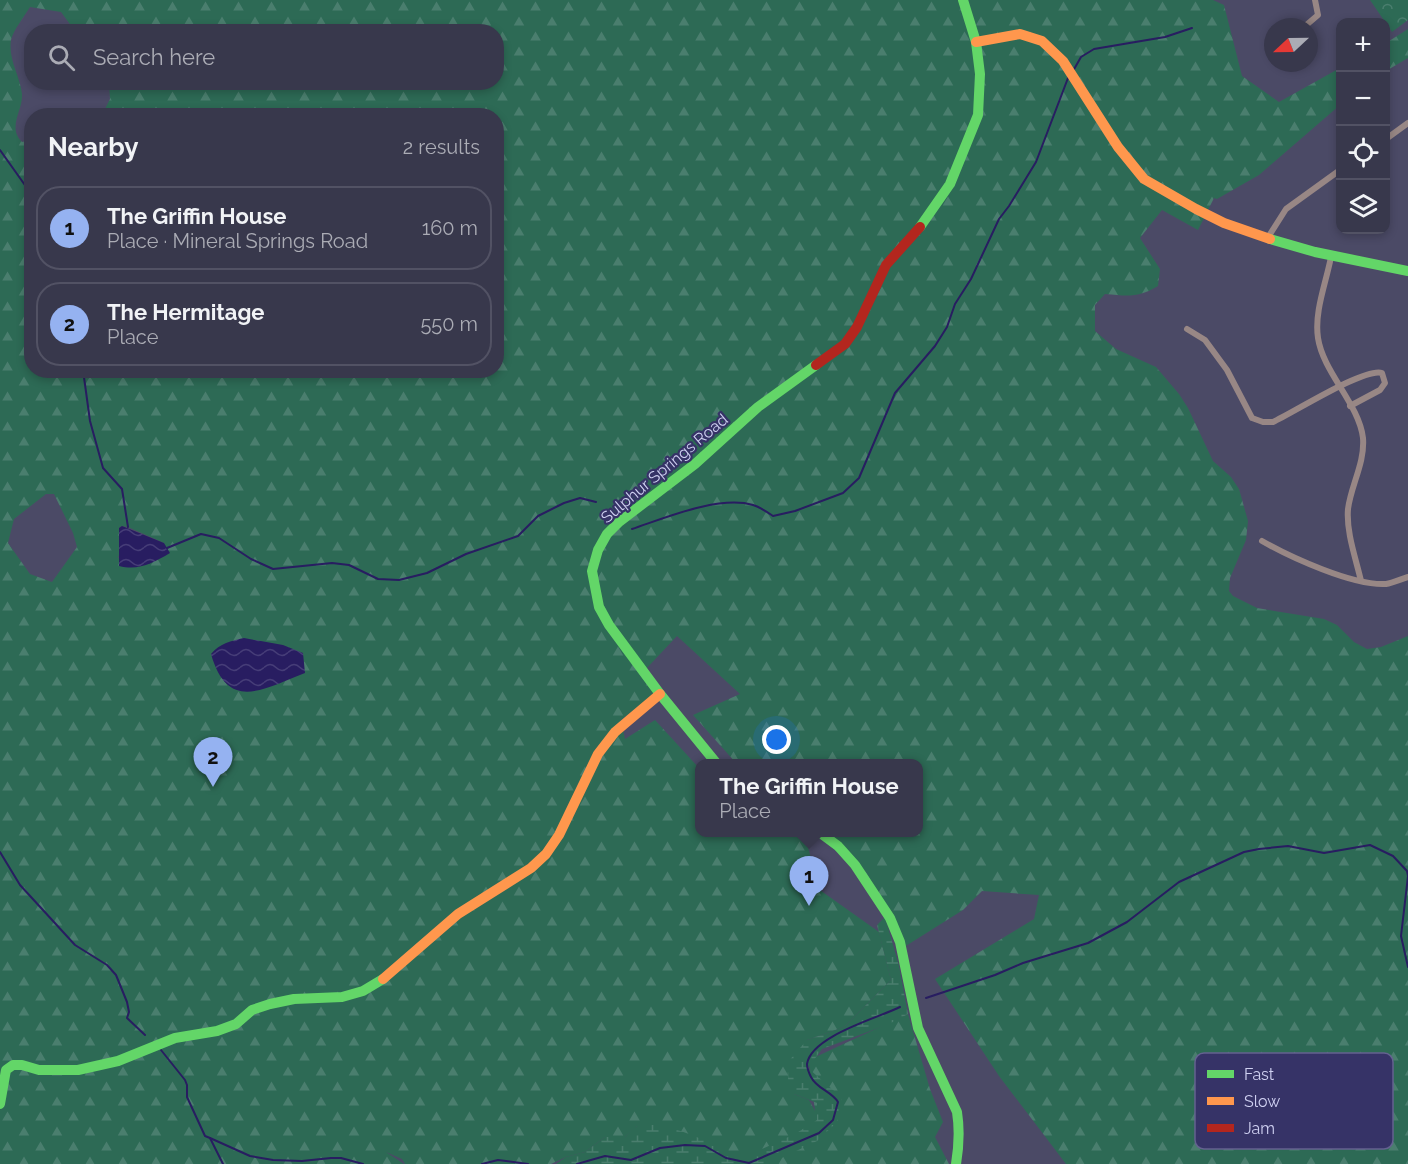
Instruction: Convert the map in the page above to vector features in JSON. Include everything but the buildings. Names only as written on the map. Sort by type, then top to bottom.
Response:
[{"type":"street","name":"Sulphur Springs Road","points":[[713,759],[660,694],[609,625],[600,606],[592,571],[598,550],[607,534],[619,522],[695,464],[758,407],[845,344],[856,327],[886,265],[928,218],[950,184],[978,115],[980,74],[976,42],[963,0]]},
{"type":"street","points":[[1314,18],[1318,15],[1315,0]]},
{"type":"street","points":[[976,42],[1017,34],[1034,37],[1048,46],[1066,66],[1117,145],[1143,177],[1171,195],[1267,239],[1331,257],[1408,271]]},
{"type":"street","points":[[1390,136],[1408,123]]},
{"type":"street","points":[[1267,239],[1286,209],[1336,174]]},
{"type":"street","points":[[1331,257],[1319,312],[1318,340],[1350,406],[1363,439],[1362,455],[1349,501],[1348,516],[1361,581]]},
{"type":"street","points":[[1187,329],[1205,340],[1227,370],[1252,418],[1263,422],[1273,422],[1375,371],[1385,376],[1385,382],[1380,390],[1350,406]]},
{"type":"street","points":[[1262,541],[1341,575],[1361,581],[1387,584],[1408,577]]},
{"type":"street","points":[[0,1104],[6,1070],[13,1065],[39,1070],[78,1070],[118,1061],[175,1038],[217,1031],[236,1024],[252,1010],[261,1007],[294,999],[342,997],[363,991],[381,981],[458,914],[531,868],[546,854],[559,835],[598,754],[615,732],[660,694]]},
{"type":"street","points":[[826,837],[838,846],[863,877],[891,919],[899,939],[921,1039],[958,1113],[960,1145],[956,1164]]},
{"type":"green space","points":[[0,0],[1213,0],[1224,5],[1242,76],[1279,102],[1336,70],[1336,108],[1259,175],[1217,199],[1214,198],[1198,230],[1162,210],[1140,238],[1160,269],[1158,286],[1145,293],[1133,295],[1105,294],[1095,305],[1095,331],[1116,349],[1156,367],[1188,408],[1213,461],[1231,477],[1239,489],[1248,521],[1246,540],[1230,578],[1229,591],[1233,596],[1257,608],[1324,619],[1337,625],[1354,642],[1367,649],[1381,647],[1408,636],[1408,1164],[1066,1164],[999,1076],[935,979],[1034,919],[1039,895],[982,891],[963,910],[901,949],[867,881],[821,837],[923,837],[923,759],[732,759],[693,715],[740,694],[677,636],[645,670],[658,691],[621,720],[625,739],[655,720],[695,764],[695,837],[805,837],[811,858],[810,883],[879,932],[891,980],[844,1027],[807,1040],[794,1094],[809,1100],[815,1111],[809,1060],[908,1014],[930,1089],[943,1122],[935,1137],[949,1164],[637,1164],[637,1126],[625,1137],[605,1137],[585,1152],[551,1164],[405,1164],[402,1159],[386,1152],[404,1164],[0,1164]],"holes":[[[46,494],[54,494],[73,533],[77,547],[52,582],[30,574],[8,543],[14,519]],[[128,527],[164,543],[118,558],[121,549],[119,528]]]},
{"type":"green space","points":[[1370,0],[1408,0],[1408,20],[1392,32],[1390,18],[1382,18]]},
{"type":"green space","points":[[1408,29],[1408,58],[1390,69],[1390,40]]},
{"type":"green space","points":[[885,917],[899,966],[908,1014],[889,1024],[822,1049],[808,1068],[841,1097],[842,1107],[836,1123],[817,1141],[769,1164],[556,1164],[566,1157],[585,1152],[605,1137],[625,1137],[639,1125],[649,1124],[676,1130],[744,1157],[795,1134],[817,1120],[817,1103],[789,1092],[787,1063],[807,1040],[844,1027],[891,980],[877,925]]},
{"type":"water","points":[[122,526],[164,543],[170,553],[139,567],[119,566],[119,528]]},
{"type":"water","points":[[244,638],[283,645],[303,653],[305,673],[261,690],[249,692],[237,690],[227,684],[218,672],[211,654],[230,641]]},
{"type":"waterway","points":[[1073,71],[1081,57],[1094,49],[1165,37],[1192,28]]},
{"type":"waterway","points":[[632,529],[692,509],[724,503],[753,505],[773,516],[795,511],[843,493],[859,478],[895,393],[935,346],[947,327],[955,304],[971,279],[999,219],[1036,162],[1068,78]]},
{"type":"waterway","points":[[0,150],[24,184]]},
{"type":"waterway","points":[[84,378],[90,421],[103,468],[122,489],[128,527]]},
{"type":"waterway","points":[[167,548],[201,534],[219,538],[251,559],[273,569],[332,563],[349,565],[378,579],[399,580],[427,573],[466,554],[518,536],[538,516],[564,503],[580,498],[596,502]]},
{"type":"waterway","points":[[926,998],[1023,963],[1088,943],[1127,922],[1179,882],[1244,852],[1288,846],[1324,853],[1370,845],[1393,856],[1407,871],[1408,876],[1401,936],[1408,967]]},
{"type":"waterway","points":[[0,852],[20,885],[75,945],[107,965],[116,975],[127,1002],[129,1012],[127,1018],[145,1035]]},
{"type":"waterway","points":[[577,1164],[605,1156],[631,1160],[660,1148],[685,1145],[705,1146],[726,1158],[749,1163],[819,1133],[833,1120],[838,1102],[811,1077],[807,1064],[811,1054],[820,1045],[847,1029],[900,1007]]},
{"type":"waterway","points":[[161,1050],[185,1080],[187,1097],[205,1136],[210,1138],[223,1164]]},
{"type":"waterway","points":[[210,1138],[250,1156],[273,1160],[302,1161],[341,1158],[363,1164]]},
{"type":"waterway","points":[[482,1164],[498,1160],[528,1164]]},
{"type":"traffic: fast","points":[[920,227],[950,184],[978,115],[980,74],[976,42],[963,0]]},
{"type":"traffic: fast","points":[[1270,239],[1315,252],[1408,271]]},
{"type":"traffic: fast","points":[[713,759],[660,694],[609,625],[599,607],[592,571],[598,550],[607,534],[619,522],[695,464],[758,407],[816,365]]},
{"type":"traffic: fast","points":[[826,837],[838,846],[855,865],[890,918],[900,942],[918,1028],[957,1112],[959,1138],[956,1164]]},
{"type":"traffic: fast","points":[[0,1104],[6,1070],[13,1065],[39,1070],[78,1070],[118,1061],[175,1038],[217,1031],[236,1024],[252,1010],[270,1004],[294,999],[342,997],[363,991],[383,979]]},
{"type":"traffic: slow","points":[[976,42],[1020,34],[1042,41],[1063,61],[1118,147],[1144,179],[1224,223],[1270,239]]},
{"type":"traffic: slow","points":[[383,979],[458,914],[531,868],[546,854],[559,835],[598,754],[615,732],[660,694]]},
{"type":"traffic: jam","points":[[816,365],[845,344],[857,327],[886,265],[920,227]]},
{"type":"place","name":"The Hermitage","points":[[213,787]]},
{"type":"place","name":"The Griffin House","points":[[809,906]]}]
